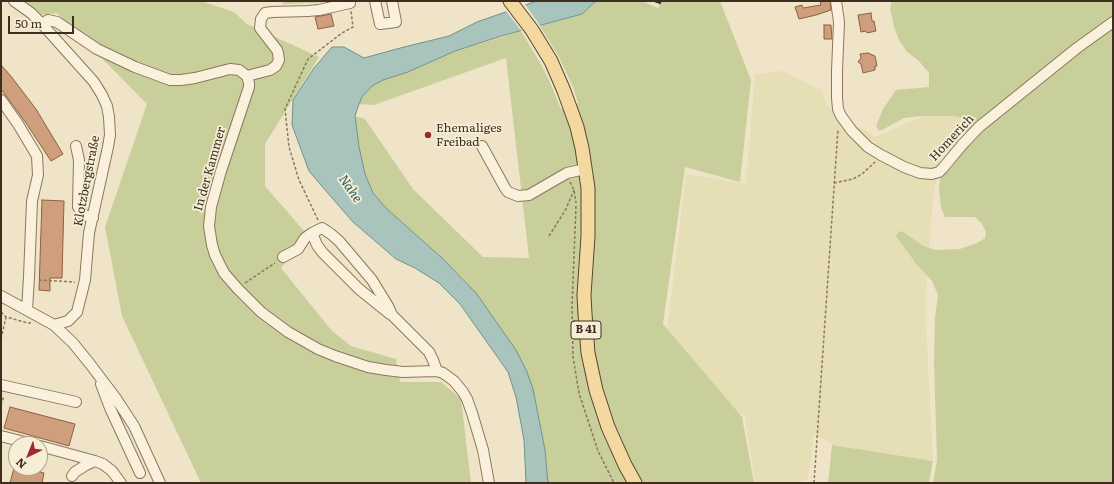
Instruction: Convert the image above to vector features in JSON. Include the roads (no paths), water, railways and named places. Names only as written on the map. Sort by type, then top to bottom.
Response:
[{"type":"main road","name":"B 41","points":[[510,1],[543,47],[558,76],[577,127],[588,188],[584,302],[588,353],[596,390],[608,427],[635,483]]},
{"type":"street","name":"Klotzbergstraße","points":[[14,1],[31,13],[42,24],[94,82],[107,106],[109,117],[110,135],[89,233],[84,283],[77,312],[68,321],[54,326]]},
{"type":"street","points":[[375,1],[380,24],[396,22],[392,1]]},
{"type":"street","name":"Homerich","points":[[836,1],[839,22],[836,71],[838,109],[841,116],[852,131],[868,147],[904,167],[920,173],[932,174],[939,172],[943,168],[962,144],[979,127],[1077,48],[1113,22]]},
{"type":"street","points":[[42,24],[48,20],[57,22],[97,48],[135,67],[170,80],[195,78],[230,69],[239,70],[247,76],[273,68],[279,60],[277,50],[260,28],[260,22],[265,13],[319,10],[350,2]]},
{"type":"street","name":"In der Kammer","points":[[247,76],[249,88],[221,171],[211,207],[210,236],[215,255],[224,273],[261,312],[288,332],[318,349],[363,365],[386,370],[403,372],[437,371]]},
{"type":"street","points":[[1,100],[18,124],[37,156],[38,175],[32,201],[27,310]]},
{"type":"street","points":[[76,146],[79,160],[78,207],[84,215],[93,218]]},
{"type":"street","points":[[482,146],[505,188],[508,192],[518,196],[529,194],[566,174],[585,169]]},
{"type":"street","points":[[283,257],[298,249],[305,238],[322,228],[339,241],[372,280],[392,314]]},
{"type":"street","points":[[312,233],[316,245],[322,252],[359,289],[383,309],[392,314],[429,352],[437,371],[443,373],[454,381],[463,392],[467,399],[483,450],[489,483]]},
{"type":"street","points":[[1,296],[54,326],[73,343],[115,397],[134,426],[160,483]]},
{"type":"street","points":[[97,373],[110,408],[140,473]]},
{"type":"street","points":[[1,384],[76,402]]},
{"type":"street","points":[[48,448],[103,464],[112,471],[122,483]]},
{"type":"street","points":[[72,476],[75,472],[86,465],[96,461]]},
{"type":"water","name":"Nahe","points":[[537,1],[596,1],[582,14],[501,36],[455,51],[408,72],[383,80],[372,86],[362,97],[355,116],[359,147],[365,174],[373,193],[387,209],[442,258],[476,293],[516,350],[527,372],[533,389],[545,450],[548,483],[526,483],[524,440],[516,397],[508,372],[460,304],[439,283],[415,268],[396,259],[353,222],[309,171],[292,125],[293,100],[314,68],[332,47],[344,47],[364,58],[449,36],[477,22]]},
{"type":"railway","points":[[655,1],[661,3]]},
{"type":"place","name":"Ehemaliges Freibad","points":[[428,135]]}]
